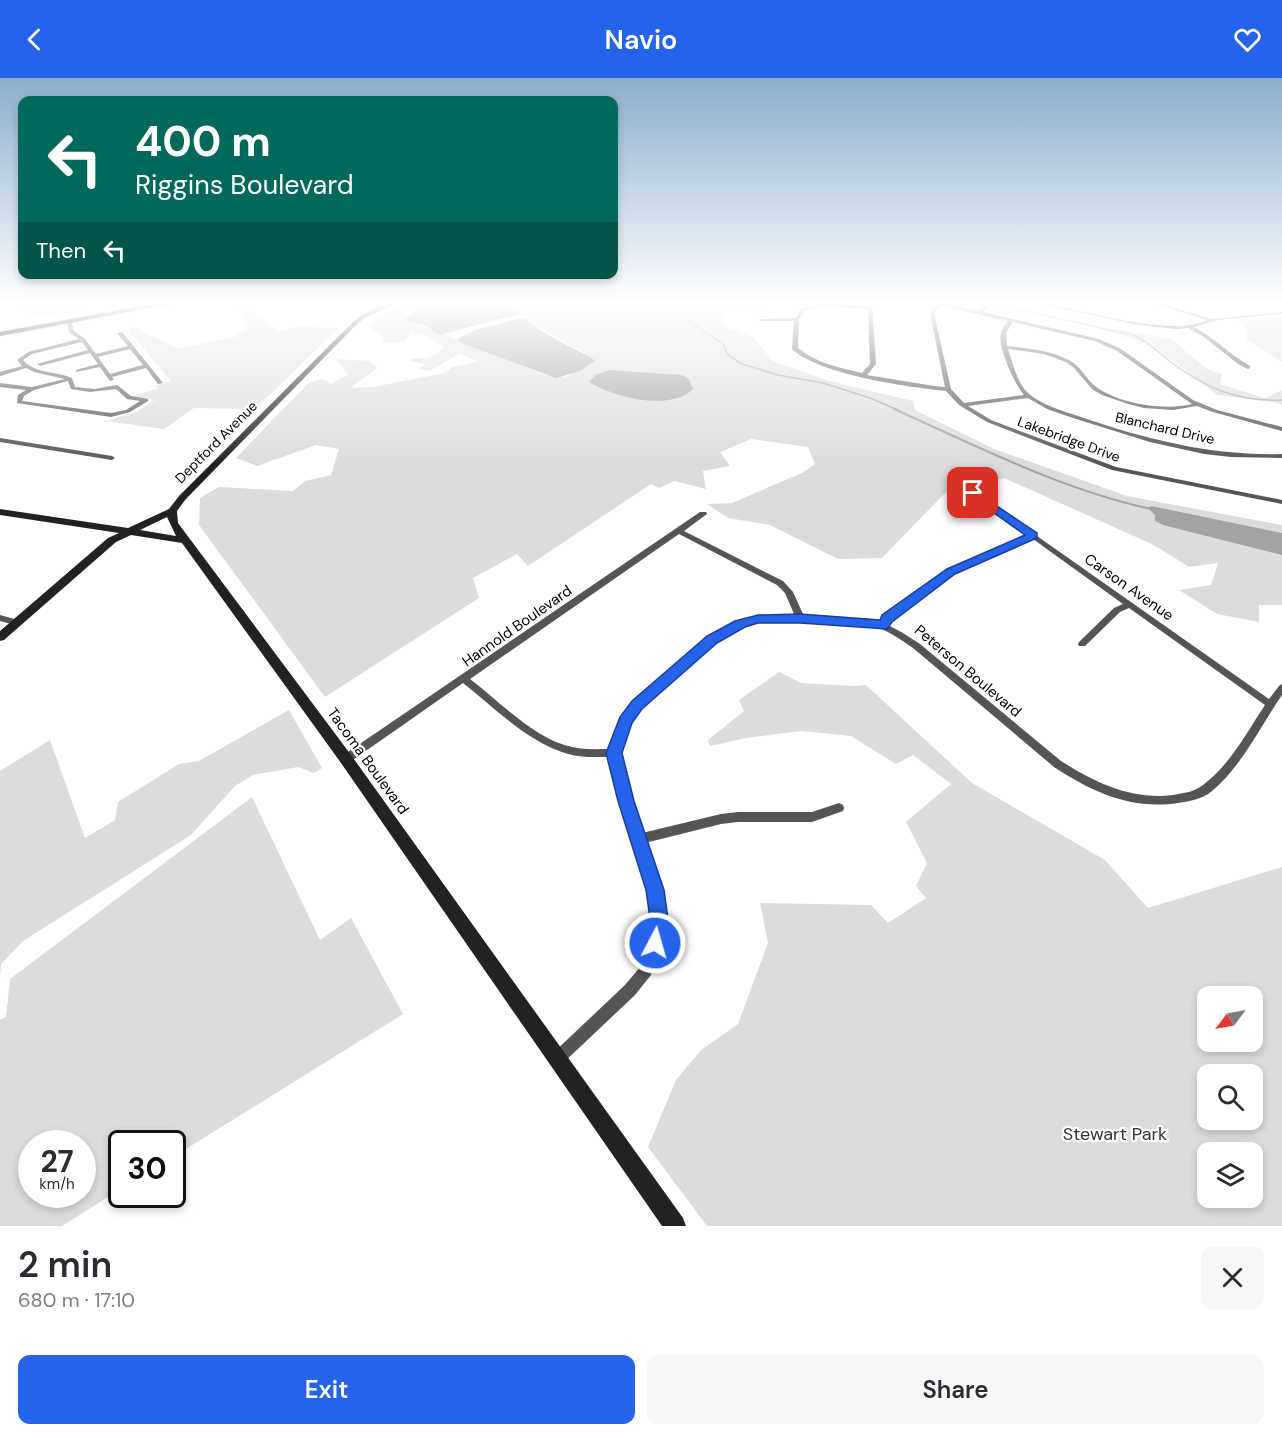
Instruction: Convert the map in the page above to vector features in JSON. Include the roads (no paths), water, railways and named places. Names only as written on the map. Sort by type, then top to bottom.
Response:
[{"type":"street","points":[[22,358],[20,360],[25,367],[38,372],[61,374],[70,379],[73,388],[82,391],[95,392],[117,387]]},
{"type":"street","points":[[40,364],[71,358]]},
{"type":"street","points":[[70,379],[32,389],[21,395],[19,402],[111,415],[128,411],[146,400],[129,398],[117,387],[96,358]]},
{"type":"street","points":[[140,358],[160,383]]},
{"type":"street","name":"Deptford Avenue","points":[[0,637],[112,540],[172,511],[182,498],[321,358]]},
{"type":"street","points":[[808,358],[898,384],[948,389],[941,358]]},
{"type":"street","points":[[864,375],[873,364],[873,358]]},
{"type":"street","points":[[1009,358],[1018,385],[1029,396]]},
{"type":"street","points":[[1058,358],[1069,361],[1080,370],[1093,387],[1135,403],[1170,409],[1189,408],[1197,404]]},
{"type":"street","points":[[1128,358],[1184,398],[1282,429]]},
{"type":"street","points":[[1232,358],[1248,367]]},
{"type":"street","points":[[78,371],[101,365]]},
{"type":"street","points":[[109,376],[147,366]]},
{"type":"street","points":[[0,374],[25,367]]},
{"type":"street","points":[[0,385],[32,389]]},
{"type":"street","name":"Lakebridge Drive","points":[[948,389],[964,405],[998,425],[1114,469],[1282,502]]},
{"type":"street","points":[[964,405],[1029,396]]},
{"type":"street","name":"Blanchard Drive","points":[[1029,396],[1061,412],[1145,439],[1233,455],[1282,456]]},
{"type":"street","points":[[0,440],[112,458]]},
{"type":"street","name":"Carson Avenue","points":[[973,493],[1270,704]]},
{"type":"street","points":[[172,511],[171,518],[174,525],[185,540]]},
{"type":"street","points":[[0,512],[126,533],[185,540]]},
{"type":"street","name":"Hannold Boulevard","points":[[346,759],[703,514]]},
{"type":"street","points":[[679,531],[780,583],[789,592],[800,618]]},
{"type":"street","points":[[883,625],[887,619],[951,572],[1033,536]]},
{"type":"street","name":"Tacoma Boulevard","points":[[185,540],[346,759],[675,1226]]},
{"type":"street","points":[[1082,644],[1117,610],[1130,604]]},
{"type":"street","points":[[0,618],[15,622]]},
{"type":"street","name":"Peterson Boulevard","points":[[614,753],[625,721],[637,705],[712,639],[740,624],[758,619],[800,618],[872,622],[883,625],[912,643],[1059,767],[1092,785],[1125,796],[1158,801],[1188,798],[1208,789],[1221,775],[1282,688]]},
{"type":"street","points":[[464,679],[539,737],[553,744],[582,753],[614,753],[626,801],[655,890],[659,919],[646,970],[630,990],[558,1059]]},
{"type":"street","points":[[639,839],[721,819],[812,817],[839,808]]},
{"type":"waterway","points":[[732,358],[742,364],[778,375],[823,383],[870,398],[898,410]]},
{"type":"waterway","points":[[1165,358],[1196,379],[1223,392],[1251,399],[1282,400]]},
{"type":"waterway","points":[[894,409],[1052,479],[1117,501],[1151,509]]},
{"type":"park label","name":"Stewart Park","points":[[1115,1134]]}]
